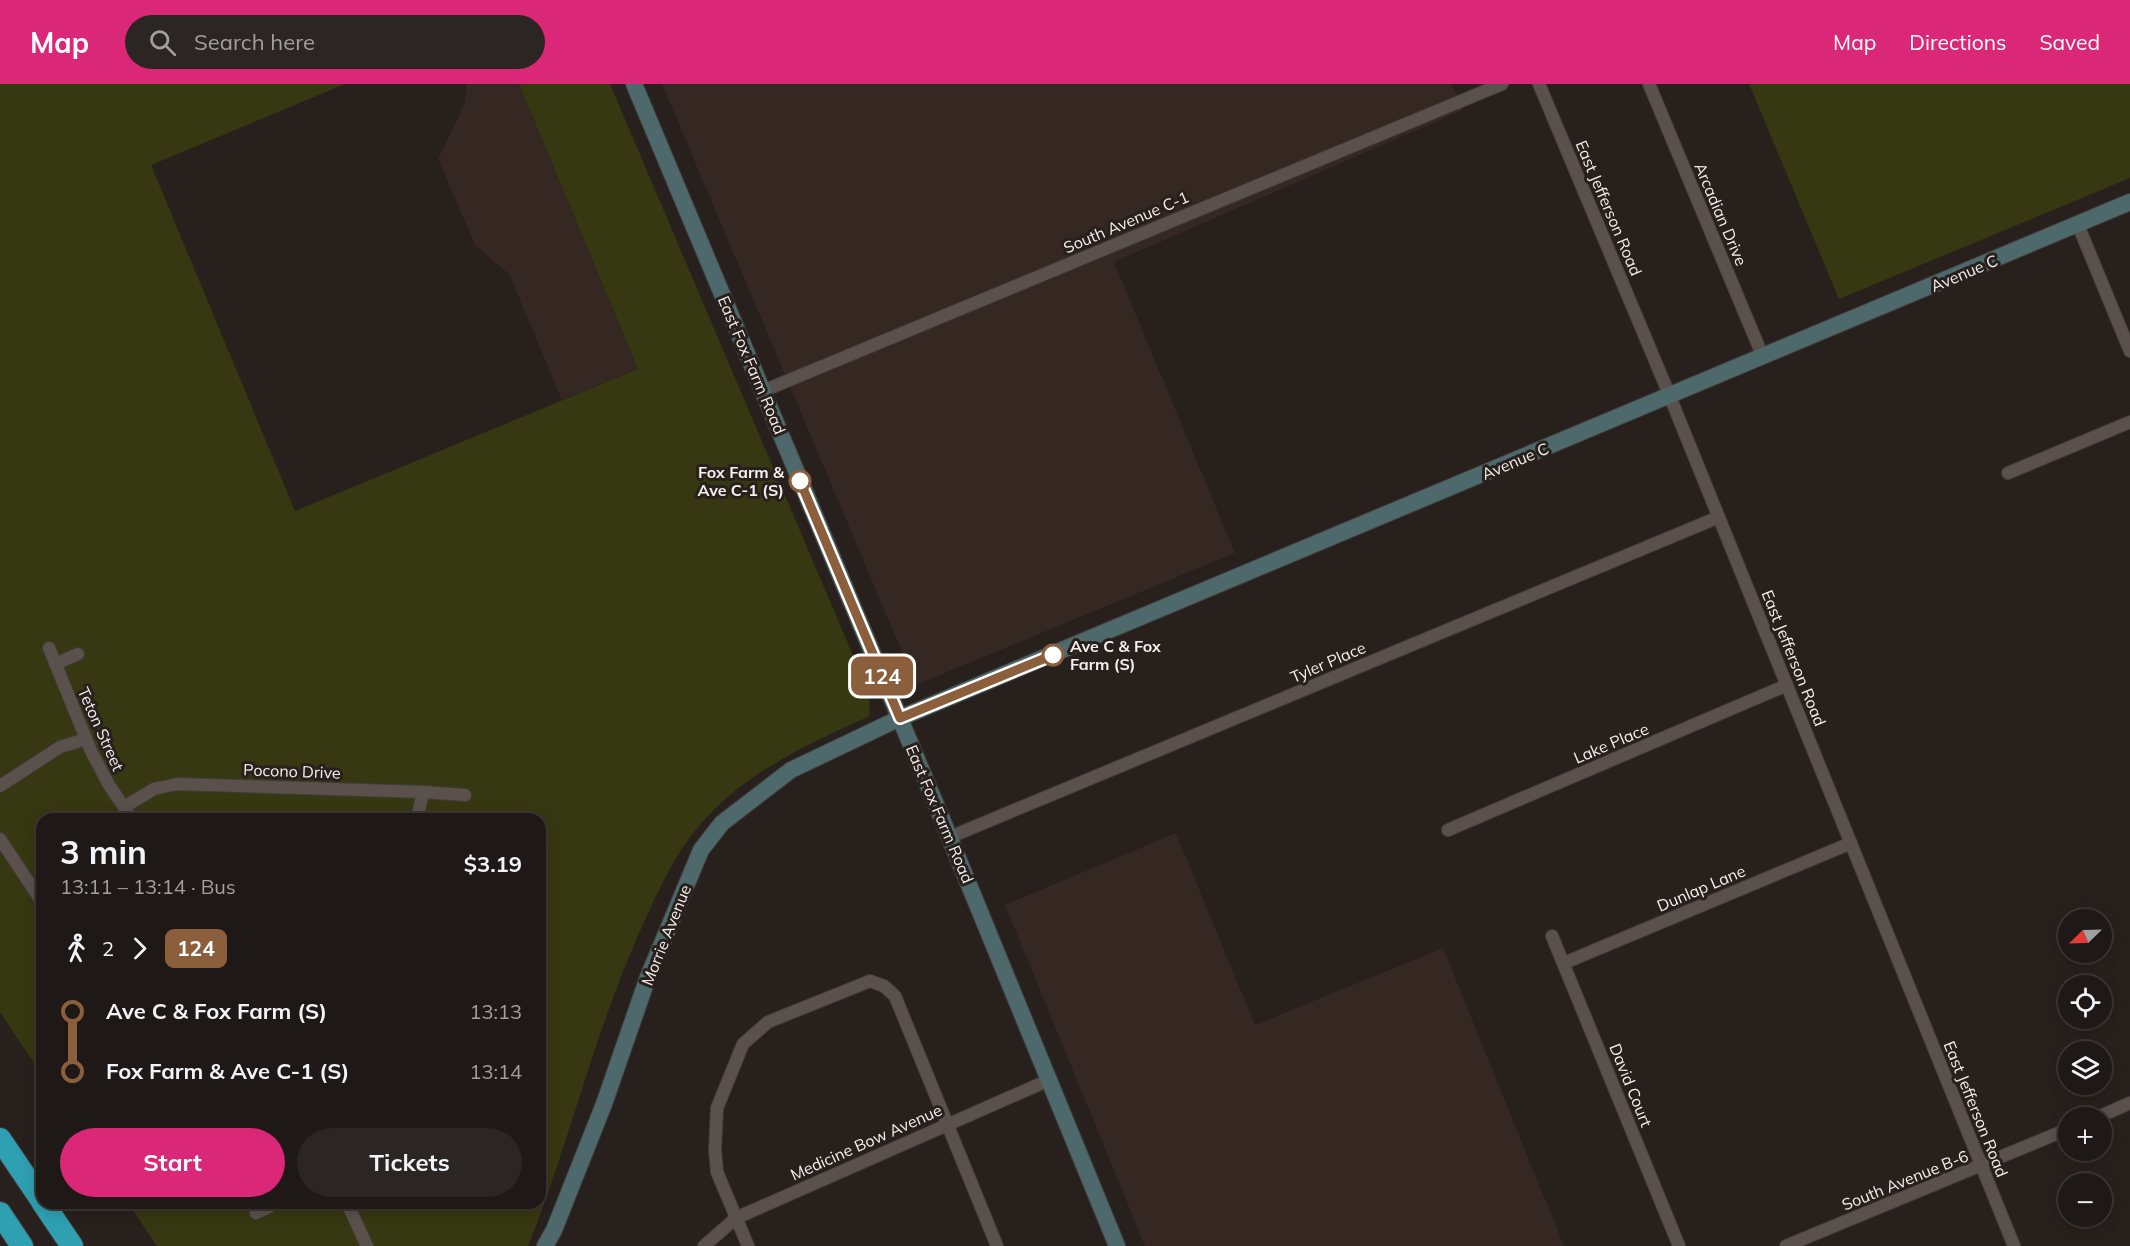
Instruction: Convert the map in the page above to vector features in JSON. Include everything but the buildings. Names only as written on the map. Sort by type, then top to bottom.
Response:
[{"type":"highway","points":[[0,1139],[36,1192]]},
{"type":"highway","points":[[48,1209],[72,1246]]},
{"type":"highway","points":[[0,1213],[22,1246]]},
{"type":"main road","name":"East Fox Farm Road","points":[[634,84],[950,837],[1117,1246]]},
{"type":"main road","name":"Avenue C","points":[[900,718],[2130,202]]},
{"type":"main road","name":"Morrie Avenue","points":[[545,1246],[554,1230],[604,1104],[648,976],[701,850],[722,823],[791,770],[900,718]]},
{"type":"street","name":"South Avenue C-1","points":[[763,391],[1502,84]]},
{"type":"street","name":"East Jefferson Road","points":[[1539,84],[1670,396],[2014,1246]]},
{"type":"street","name":"Arcadian Drive","points":[[1649,84],[1763,357]]},
{"type":"street","points":[[2078,225],[2130,351]]},
{"type":"street","points":[[2008,473],[2130,422]]},
{"type":"street","name":"Tyler Place","points":[[950,837],[1719,517]]},
{"type":"street","name":"Teton Street","points":[[49,648],[86,739],[100,768],[128,813]]},
{"type":"street","points":[[55,664],[78,654]]},
{"type":"street","name":"Lake Place","points":[[1448,830],[1787,685]]},
{"type":"street","points":[[0,786],[60,747],[86,739]]},
{"type":"street","name":"Pocono Drive","points":[[124,807],[154,789],[177,784],[465,795]]},
{"type":"street","points":[[418,813],[423,792]]},
{"type":"street","points":[[0,839],[36,893]]},
{"type":"street","name":"Dunlap Lane","points":[[1564,963],[1851,843]]},
{"type":"street","name":"David Court","points":[[1552,936],[1679,1246]]},
{"type":"street","points":[[748,1246],[717,1172],[715,1149],[717,1108],[743,1044],[768,1022],[870,981],[884,986],[895,996],[998,1246]]},
{"type":"street","name":"Medicine Bow Avenue","points":[[704,1246],[736,1218],[1049,1080]]},
{"type":"street","points":[[2112,1111],[2130,1103]]},
{"type":"street","name":"South Avenue B-6","points":[[1786,1246],[1982,1167],[2058,1133]]},
{"type":"street","points":[[256,1213],[264,1209]]},
{"type":"street","points":[[350,1209],[367,1246]]},
{"type":"shaded area","points":[[467,84],[519,84],[638,369],[562,400],[509,274],[475,245],[438,159],[464,105]]},
{"type":"shaded area","points":[[662,84],[1452,84],[1463,110],[1114,262],[1235,553],[916,685]]},
{"type":"shaded area","points":[[1176,833],[1255,1025],[1443,948],[1564,1246],[1145,1246],[1005,905]]},
{"type":"green space","points":[[0,84],[345,84],[151,165],[295,511],[638,369],[519,84],[610,84],[869,693],[870,716],[800,749],[756,775],[716,807],[675,859],[645,920],[612,1000],[546,1198],[546,813],[36,813],[36,1066],[0,1012]]},
{"type":"green space","points":[[1749,84],[2130,84],[2130,178],[1839,299]]},
{"type":"green space","points":[[132,1209],[542,1209],[528,1246],[157,1246]]},
{"type":"bus line","name":"124","points":[[800,481],[900,718],[1053,655]]},
{"type":"place","name":"Fox Farm & Ave C-1 (S)","points":[[800,481]]},
{"type":"place","name":"Ave C & Fox Farm (S)","points":[[1053,655]]}]
